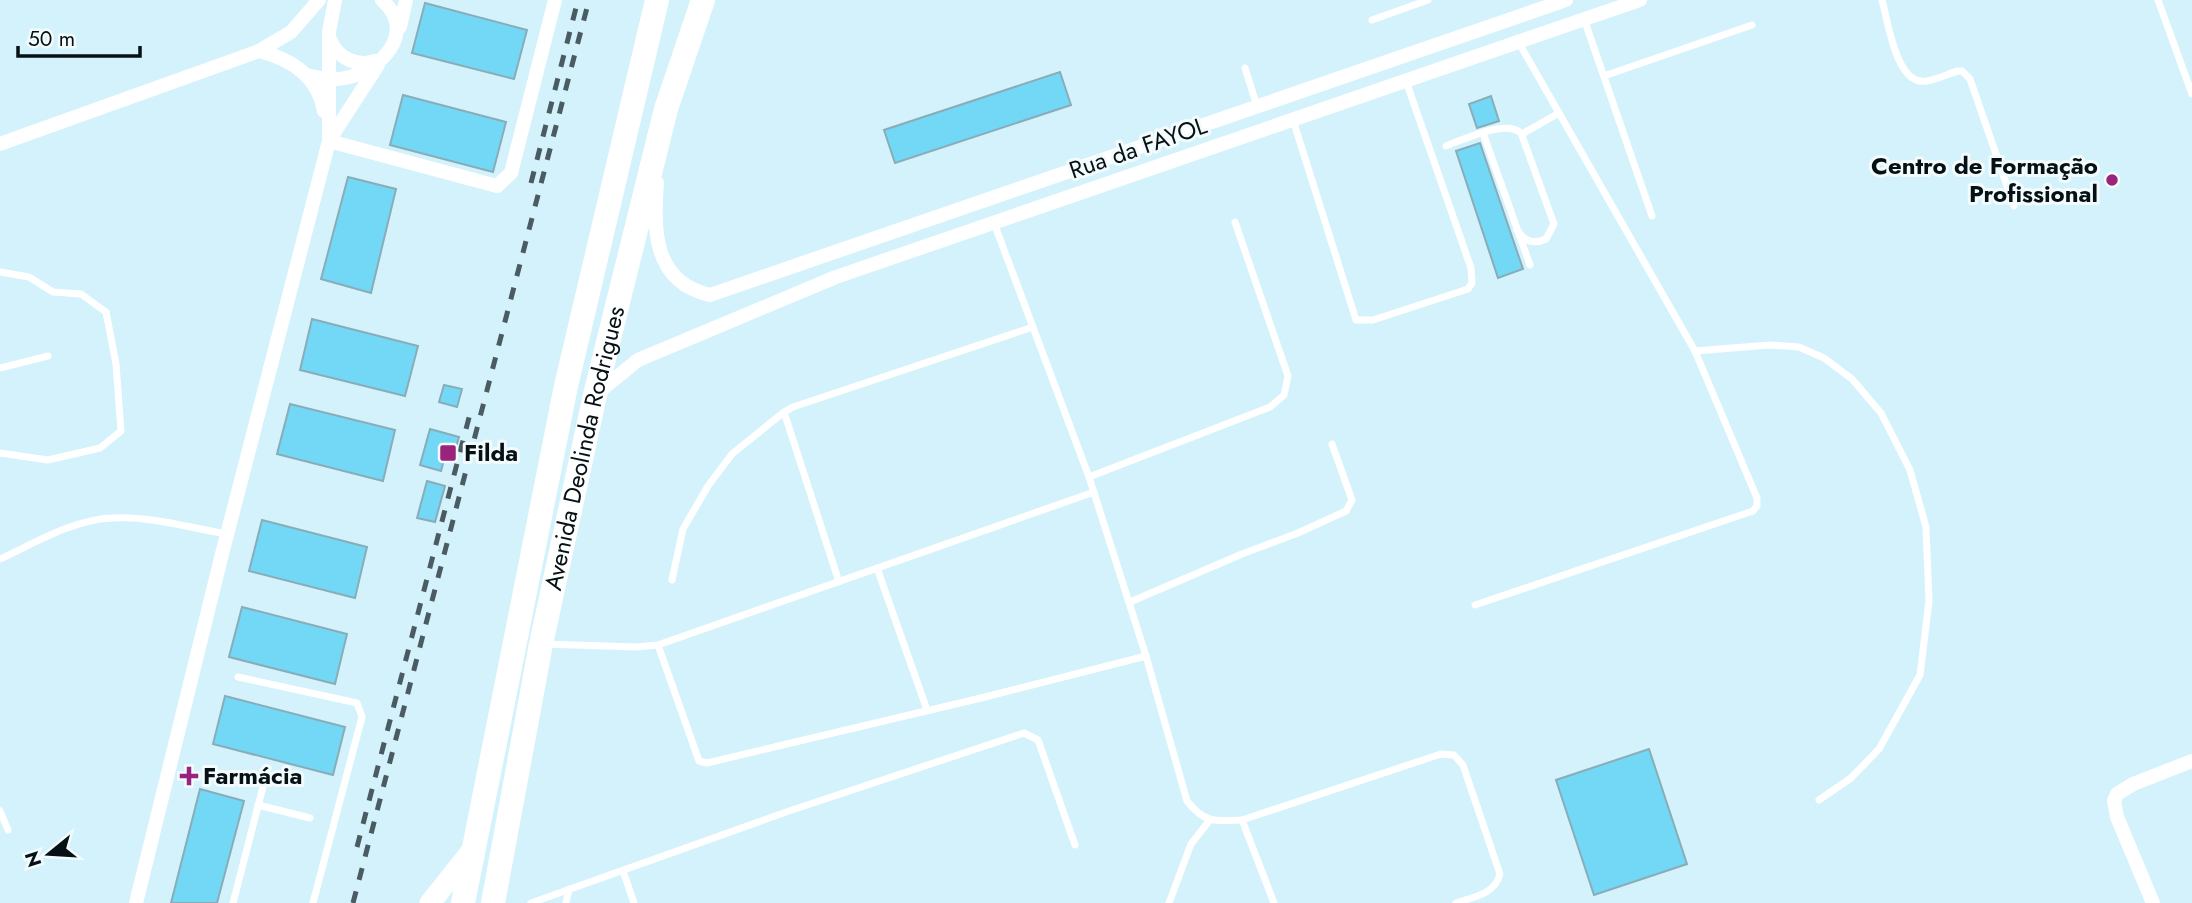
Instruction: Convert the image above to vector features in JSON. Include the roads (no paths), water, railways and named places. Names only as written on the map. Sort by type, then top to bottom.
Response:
[{"type":"highway","name":"Avenida Deolinda Rodrigues","points":[[463,903],[566,386],[657,0]]},
{"type":"highway","name":"Avenida Deolinda Rodrigues","points":[[493,903],[541,644],[595,395],[666,108],[703,0]]},
{"type":"main road","points":[[430,903],[473,849]]},
{"type":"street","points":[[0,144],[259,51],[291,32],[319,0]]},
{"type":"street","points":[[136,903],[227,534],[329,141],[329,26],[335,0]]},
{"type":"street","points":[[344,0],[334,10],[329,26],[332,44],[348,60],[360,64],[383,57]]},
{"type":"street","points":[[382,0],[396,16],[397,38]]},
{"type":"street","points":[[306,75],[330,81],[348,78],[367,70],[391,49],[397,38],[406,0]]},
{"type":"street","points":[[329,141],[497,186],[510,173],[555,0]]},
{"type":"street","name":"Rua da FAYOL","points":[[666,108],[655,231],[668,266],[681,282],[699,293],[710,295],[1566,0]]},
{"type":"street","name":"Rua da FAYOL","points":[[595,395],[639,360],[836,277],[1640,0]]},
{"type":"street","points":[[259,51],[283,57],[306,75],[322,99],[329,141]]},
{"type":"street","points":[[329,141],[383,57]]},
{"type":"street","points":[[2154,903],[2117,817],[2114,801],[2117,794],[2133,784],[2192,761]]},
{"type":"lane","points":[[1371,20],[1428,0]]},
{"type":"lane","points":[[1882,0],[1900,67],[1912,78],[1923,82],[1962,71],[1970,79],[2014,206]]},
{"type":"lane","points":[[2158,0],[2192,94]]},
{"type":"lane","points":[[1584,19],[1652,216]]},
{"type":"lane","points":[[1604,76],[1752,25]]},
{"type":"lane","points":[[1475,605],[1753,511],[1757,506],[1757,498],[1695,351],[1519,42]]},
{"type":"lane","points":[[1244,68],[1257,107]]},
{"type":"lane","points":[[1292,119],[1356,320],[1373,320],[1468,289],[1472,283],[1471,268],[1406,81]]},
{"type":"lane","points":[[1522,134],[1559,113]]},
{"type":"lane","points":[[1446,146],[1510,127],[1522,134],[1554,224],[1546,239],[1535,243],[1525,239],[1517,230]]},
{"type":"lane","points":[[1483,133],[1530,265]]},
{"type":"lane","points":[[993,222],[1089,477],[1130,602],[1187,801],[1209,821],[1242,820],[1441,754],[1454,755],[1463,765],[1500,874],[1498,883],[1491,890],[1456,903]]},
{"type":"lane","points":[[1089,477],[1270,407],[1284,396],[1288,376],[1235,222]]},
{"type":"lane","points":[[0,272],[29,277],[52,292],[81,294],[106,312],[117,363],[121,431],[100,448],[48,460],[0,453]]},
{"type":"lane","points":[[672,580],[683,529],[708,486],[732,454],[784,412],[1033,327]]},
{"type":"lane","points":[[1695,351],[1770,345],[1799,347],[1824,358],[1852,379],[1881,413],[1910,470],[1926,527],[1929,601],[1920,675],[1879,749],[1851,778],[1819,800]]},
{"type":"lane","points":[[0,368],[48,356]]},
{"type":"lane","points":[[784,412],[839,582]]},
{"type":"lane","points":[[1130,602],[1346,511],[1352,500],[1332,444]]},
{"type":"lane","points":[[541,644],[636,647],[659,645],[1094,492]]},
{"type":"lane","points":[[0,559],[64,530],[113,518],[154,521],[227,534]]},
{"type":"lane","points":[[877,568],[927,710]]},
{"type":"lane","points":[[659,645],[699,761],[713,763],[1146,656]]},
{"type":"lane","points":[[237,677],[357,704],[361,710],[362,717],[313,903]]},
{"type":"lane","points":[[531,903],[814,803],[1024,733],[1038,740],[1075,845]]},
{"type":"lane","points":[[233,903],[265,779]]},
{"type":"lane","points":[[258,805],[310,818]]},
{"type":"lane","points":[[0,811],[8,830]]},
{"type":"lane","points":[[1242,820],[1274,903]]},
{"type":"lane","points":[[1169,903],[1191,844],[1209,821]]},
{"type":"lane","points":[[623,871],[634,903]]},
{"type":"lane","points":[[566,903],[569,889]]},
{"type":"railway","points":[[531,183],[578,0]]},
{"type":"railway","points":[[353,903],[589,0]]},
{"type":"railway","points":[[357,847],[471,410]]},
{"type":"place","name":"Centro de Formação Profissional","points":[[2112,180]]},
{"type":"place","name":"Filda","points":[[448,453]]},
{"type":"place","name":"Farmácia","points":[[189,776]]}]
